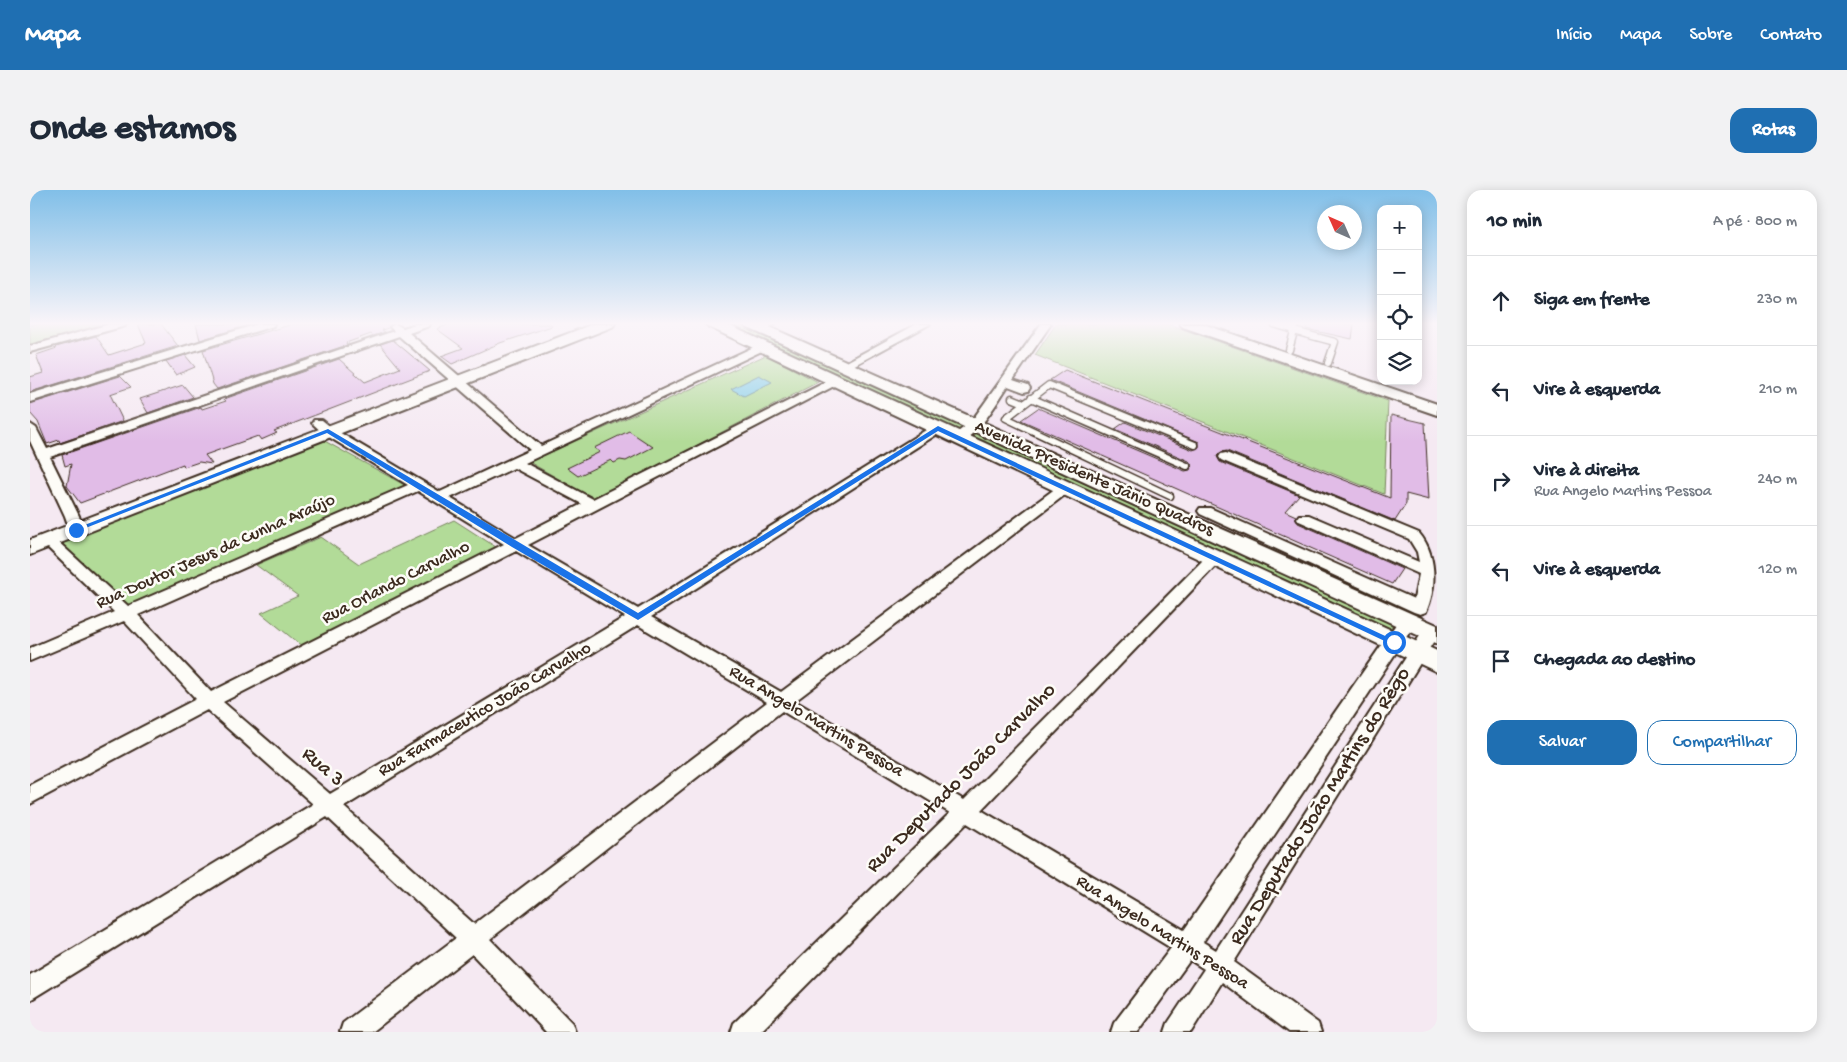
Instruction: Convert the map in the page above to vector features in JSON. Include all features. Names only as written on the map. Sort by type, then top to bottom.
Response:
[{"type":"main road","points":[[453,378],[489,363]]},
{"type":"main road","points":[[30,532],[74,523],[495,363]]},
{"type":"main road","name":"Avenida Presidente Jânio Quadros","points":[[820,363],[938,428],[967,432]]},
{"type":"main road","points":[[1314,363],[1387,386]]},
{"type":"main road","points":[[1329,363],[1431,404]]},
{"type":"main road","name":"Avenida Presidente Jânio Quadros","points":[[840,374],[967,432],[1065,488],[1437,662]]},
{"type":"main road","points":[[30,548],[49,540],[74,523]]},
{"type":"street","points":[[30,398],[142,363]]},
{"type":"street","points":[[42,455],[298,363]]},
{"type":"street","points":[[436,363],[539,451]]},
{"type":"street","points":[[439,498],[539,451],[701,363]]},
{"type":"street","name":"Rua Orlando Carvalho","points":[[30,796],[209,701],[594,505],[858,363]]},
{"type":"street","points":[[967,432],[1018,363]]},
{"type":"street","points":[[1005,381],[1024,388]]},
{"type":"street","points":[[998,392],[1012,398]]},
{"type":"street","points":[[1431,404],[1437,416]]},
{"type":"street","name":"Rua Angelo Martins Pessoa","points":[[323,427],[515,545],[966,811],[1187,945],[1220,966],[1309,1032]]},
{"type":"street","points":[[30,428],[74,523]]},
{"type":"street","name":"Rua Farmaceutico João Carvalho","points":[[30,988],[638,617],[938,428]]},
{"type":"street","name":"Avenida Presidente Jânio Quadros","points":[[967,432],[1423,625]]},
{"type":"street","points":[[1205,511],[1423,625],[1428,572],[1422,545],[1407,532],[1226,457]]},
{"type":"street","points":[[513,462],[594,505]]},
{"type":"street","name":"Rua Doutor Jesus da Cunha Araújo","points":[[30,655],[418,486]]},
{"type":"street","points":[[352,1032],[781,702],[1065,488]]},
{"type":"street","points":[[1304,518],[1428,572]]},
{"type":"street","name":"Rua 3","points":[[49,540],[126,613],[209,701],[328,805],[474,939],[563,1032]]},
{"type":"street","name":"Rua Deputado João Carvalho","points":[[743,1032],[966,811],[1214,558]]},
{"type":"street","name":"Rua Deputado João Martins do Rêgo","points":[[1123,1032],[1187,945],[1394,642],[1423,625]]},
{"type":"street","name":"Rua Deputado João Martins do Rêgo","points":[[1178,1032],[1418,653],[1423,625]]},
{"type":"lane","points":[[1170,496],[1006,418],[1049,385],[1194,445]]},
{"type":"lane","points":[[1024,388],[1039,393]]},
{"type":"lane","points":[[1012,398],[1024,403]]},
{"type":"lane","points":[[1031,398],[1187,466]]},
{"type":"green space","points":[[748,363],[782,363],[818,382],[594,499],[529,462]]},
{"type":"green space","points":[[809,363],[832,363],[967,426],[956,432]]},
{"type":"green space","points":[[1056,363],[1280,363],[1388,401],[1384,494]]},
{"type":"green space","points":[[976,432],[1394,623],[1387,632],[971,439],[971,435]]},
{"type":"green space","points":[[321,439],[408,487],[127,609],[58,543]]},
{"type":"green space","points":[[454,520],[499,549],[303,647],[261,613],[298,596],[256,565],[321,537],[359,564]]},
{"type":"water","points":[[759,375],[772,382],[744,396],[731,389]]},
{"type":"building","points":[[39,363],[122,363],[30,392],[30,377],[43,373]]},
{"type":"building","points":[[168,363],[192,363],[195,367],[176,375]]},
{"type":"building","points":[[207,363],[293,363],[217,389],[213,384]]},
{"type":"building","points":[[327,363],[344,363],[365,382],[400,368],[396,363],[421,363],[430,371],[274,431],[277,433],[261,440],[258,436],[205,455],[212,464],[199,462],[184,467],[183,464],[80,503],[67,486],[71,464],[65,466],[62,455],[201,407],[202,409],[226,401],[224,399]]},
{"type":"building","points":[[1065,370],[1390,498],[1391,415],[1425,423],[1429,500],[1406,494],[1406,504],[1395,521],[1227,451],[1221,452],[1217,456],[1220,462],[1299,495],[1285,511],[1296,516],[1298,523],[1402,569],[1392,584],[1021,420],[1038,408],[1185,471],[1190,470],[1192,465],[1189,461],[1115,429],[1125,422],[1193,450],[1199,447],[1199,442],[1050,380]]},
{"type":"building","points":[[120,376],[131,387],[110,394],[123,421],[60,443],[59,440],[47,444],[38,422],[30,413],[30,404]]},
{"type":"building","points":[[183,385],[193,397],[148,413],[140,399]]},
{"type":"building","points":[[629,431],[653,447],[626,461],[620,460],[614,463],[611,460],[578,476],[567,468],[600,452],[594,448]]},
{"type":"route","points":[[76,530],[328,431],[515,545],[638,617],[938,428],[1394,642]]}]
